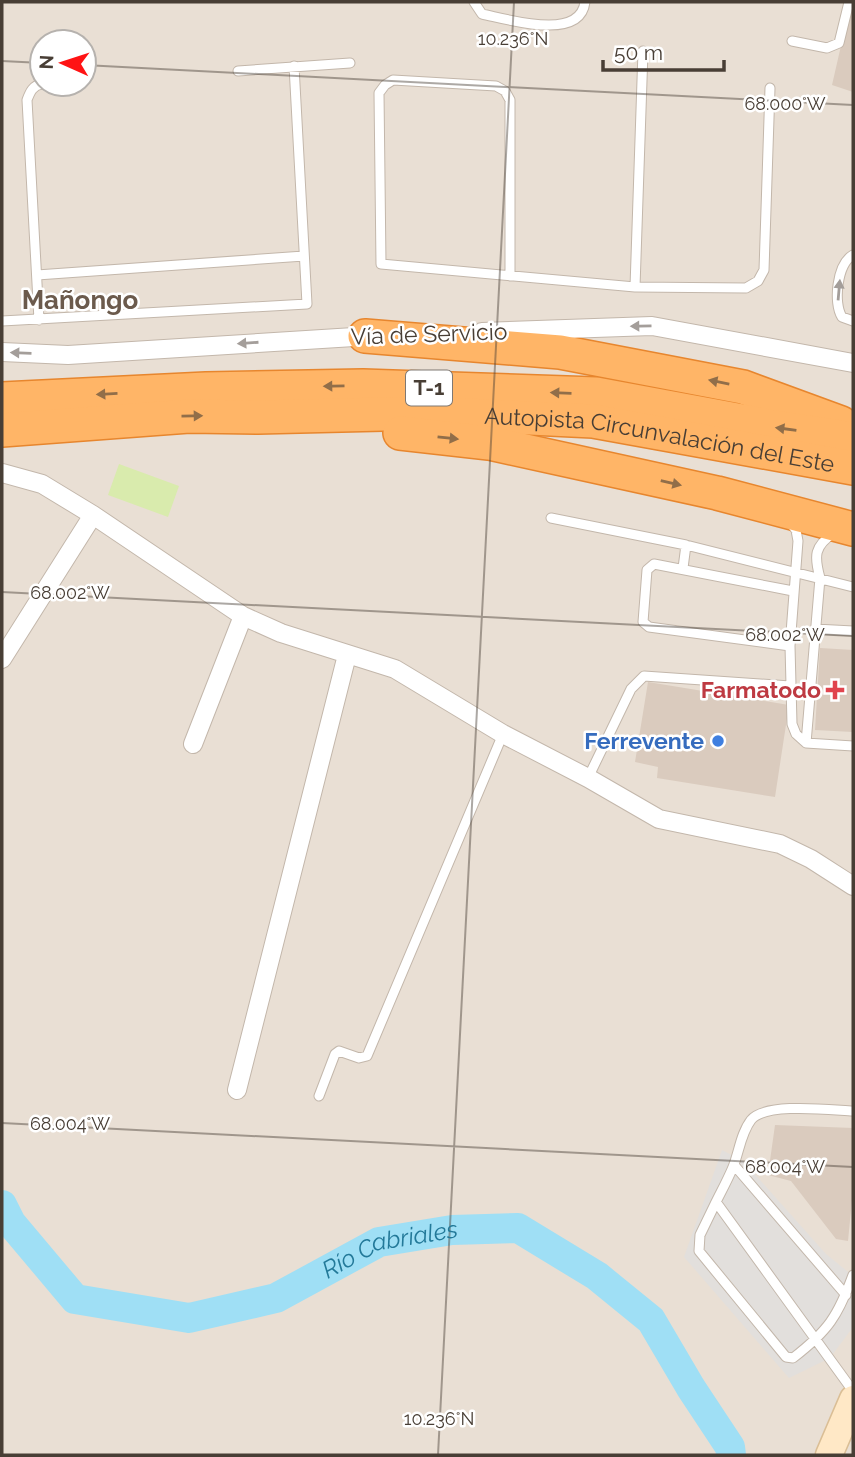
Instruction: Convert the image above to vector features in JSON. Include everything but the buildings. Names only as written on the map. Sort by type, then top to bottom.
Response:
[{"type":"highway","points":[[365,336],[560,352],[743,387],[853,427]]},
{"type":"highway","name":"Autopista Circunvalación del Este","points":[[2,399],[206,389],[363,386],[596,394],[853,439]]},
{"type":"highway","name":"Autopista Circunvalación del Este","points":[[2,430],[189,416],[425,413],[593,421],[853,468]]},
{"type":"highway","points":[[258,417],[489,443],[776,508],[849,528]]},
{"type":"street","name":"Vía de Servicio","points":[[2,352],[68,355],[365,336],[652,326],[853,363]]},
{"type":"street","points":[[2,473],[42,484],[243,616],[281,633],[395,669],[503,734],[588,778],[659,820],[780,844],[811,859],[853,886]]},
{"type":"street","points":[[2,659],[93,515]]},
{"type":"street","points":[[194,744],[243,616]]},
{"type":"street","points":[[237,1090],[348,655]]},
{"type":"street","points":[[829,1455],[853,1399]]},
{"type":"lane","points":[[474,2],[482,14],[550,26],[565,24],[575,18],[584,8],[585,2]]},
{"type":"lane","points":[[792,41],[827,48],[839,43],[849,2]]},
{"type":"lane","points":[[635,287],[643,51]]},
{"type":"lane","points":[[238,71],[349,64]]},
{"type":"lane","points":[[2,321],[307,304],[294,66]]},
{"type":"lane","points":[[510,275],[510,100],[505,91],[496,86],[393,80],[385,85],[379,93],[381,264],[635,287],[746,288],[758,281],[764,270],[771,88]]},
{"type":"lane","points":[[28,97],[38,320]]},
{"type":"lane","points":[[37,275],[304,256]]},
{"type":"lane","points":[[853,256],[844,262],[840,270],[837,303],[842,317],[853,321]]},
{"type":"lane","points":[[776,508],[796,530],[798,541],[790,646],[792,724],[796,734],[806,743],[853,746]]},
{"type":"lane","points":[[551,518],[686,545],[853,587]]},
{"type":"lane","points":[[806,743],[820,578],[816,564],[817,551],[823,540],[849,528]]},
{"type":"lane","points":[[683,568],[686,545]]},
{"type":"lane","points":[[790,646],[645,626],[643,622],[649,566],[654,564],[793,591]]},
{"type":"lane","points":[[815,628],[853,631]]},
{"type":"lane","points":[[588,778],[631,690],[644,676],[790,686]]},
{"type":"lane","points":[[319,1096],[338,1051],[359,1058],[367,1056],[503,734]]},
{"type":"lane","points":[[853,1111],[765,1111],[750,1122],[734,1165],[700,1235],[699,1251],[786,1357],[793,1358],[817,1339],[834,1320],[853,1275]]},
{"type":"lane","points":[[734,1165],[846,1295]]},
{"type":"lane","points":[[716,1202],[853,1391]]},
{"type":"shaded area","points":[[2,2],[853,2],[853,1455],[2,1455]]},
{"type":"shaded area","points":[[722,1150],[743,1161],[826,1254],[853,1276],[853,1327],[830,1358],[789,1378],[684,1257]]},
{"type":"green space","points":[[119,464],[179,486],[168,517],[108,495]]},
{"type":"waterway","name":"Río Cabriales","points":[[2,1205],[11,1223],[75,1299],[189,1318],[276,1298],[379,1242],[452,1230],[518,1228],[597,1276],[651,1320],[730,1447],[731,1455]]},
{"type":"place","name":"Farmatodo","points":[[835,690]]},
{"type":"place","name":"Ferrevente","points":[[718,741]]},
{"type":"district","name":"Mañongo","points":[[80,300]]}]
